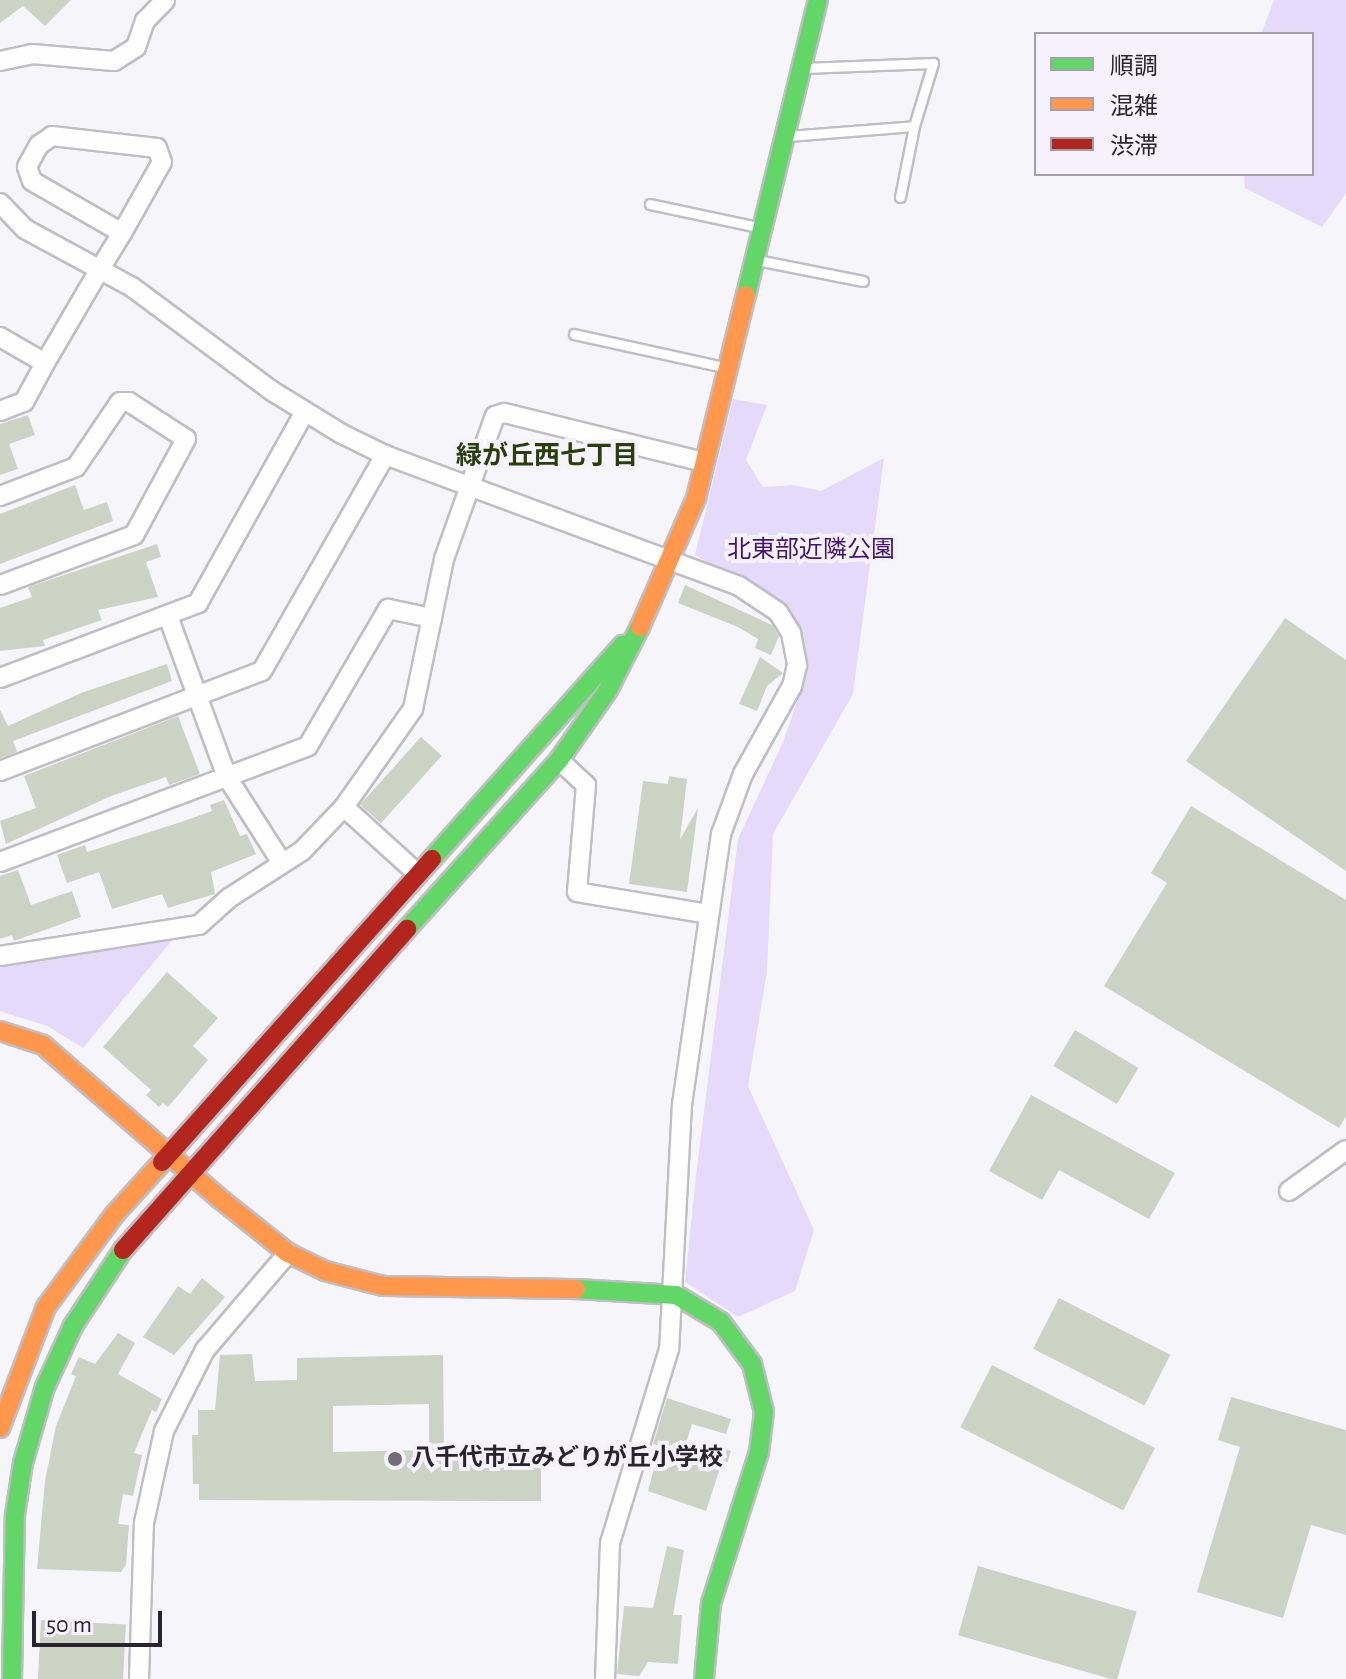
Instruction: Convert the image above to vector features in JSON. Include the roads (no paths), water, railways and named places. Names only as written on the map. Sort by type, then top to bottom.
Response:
[{"type":"street","points":[[0,61],[32,54],[114,61],[136,47],[145,21],[165,0]]},
{"type":"street","points":[[12,1679],[15,1515],[31,1427],[45,1387],[106,1270],[559,760],[608,690],[640,628],[673,558],[704,462],[818,0]]},
{"type":"street","points":[[0,411],[24,402],[45,363],[122,233],[162,162],[157,148],[52,136],[39,145],[27,167],[32,181],[122,233]]},
{"type":"street","points":[[0,203],[25,229],[100,269],[304,413],[385,455],[673,558],[770,604],[791,633],[797,665],[784,705],[732,799],[708,914],[682,1104],[676,1295],[669,1349],[610,1543],[605,1679]]},
{"type":"street","points":[[0,337],[45,363]]},
{"type":"street","points":[[0,496],[76,467],[120,402],[129,402],[186,439],[134,535],[0,585]]},
{"type":"street","points":[[0,678],[198,603],[304,413]]},
{"type":"street","points":[[0,956],[199,925],[302,851],[344,807],[413,709],[432,618],[468,487],[490,423],[504,413],[704,462]]},
{"type":"street","points":[[0,771],[262,671],[385,455]]},
{"type":"street","points":[[0,862],[308,746],[388,609],[432,618]]},
{"type":"street","points":[[168,616],[227,777],[282,863]]},
{"type":"street","points":[[0,1428],[46,1307],[169,1152],[591,676],[640,628]]},
{"type":"street","points":[[559,760],[586,785],[577,892],[708,914]]},
{"type":"street","points":[[344,807],[418,874]]},
{"type":"street","points":[[0,1031],[43,1045],[288,1253],[325,1271],[383,1286],[655,1290],[676,1295],[721,1322],[741,1344],[760,1388],[764,1412],[759,1452],[711,1603],[704,1679]]},
{"type":"street","points":[[1289,1191],[1346,1150]]},
{"type":"street","points":[[139,1679],[144,1523],[164,1431],[205,1350],[288,1253]]},
{"type":"lane","points":[[800,68],[933,63],[914,126],[900,197]]},
{"type":"lane","points":[[784,136],[914,126]]},
{"type":"lane","points":[[650,204],[762,228]]},
{"type":"lane","points":[[754,259],[863,281]]},
{"type":"lane","points":[[574,334],[728,367]]},
{"type":"place","name":"八千代市立みどりが丘小学校","points":[[395,1459]]},
{"type":"district","name":"緑が丘西七丁目","points":[[547,457]]},
{"type":"park label","name":"北東部近隣公園","points":[[811,551]]}]
